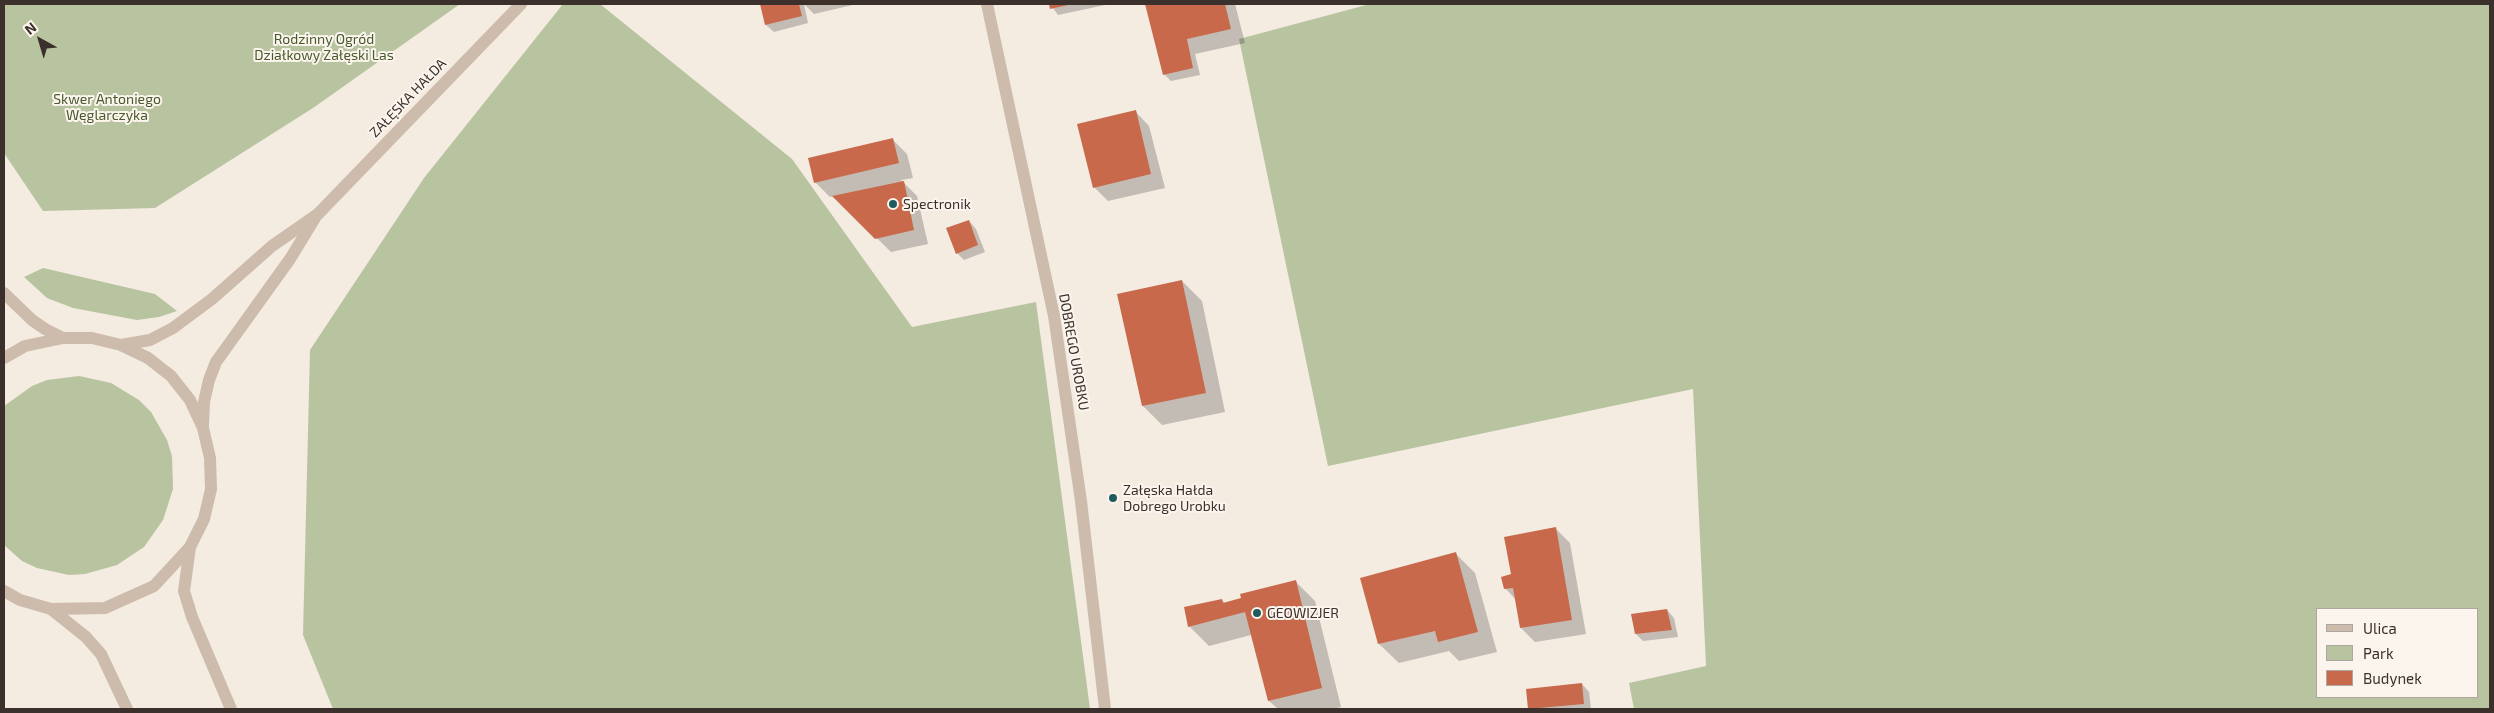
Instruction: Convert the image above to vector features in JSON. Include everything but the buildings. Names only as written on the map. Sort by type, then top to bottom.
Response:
[{"type":"street","name":"ZAŁĘSKA HAŁDA","points":[[121,345],[150,340],[173,328],[212,298],[272,246],[318,214],[520,4]]},
{"type":"street","name":"DOBREGO UROBKU","points":[[987,4],[1054,316],[1077,465],[1105,709]]},
{"type":"street","name":"ZAŁĘSKA HAŁDA","points":[[203,428],[204,402],[209,380],[216,362],[290,259],[318,214]]},
{"type":"street","points":[[4,293],[38,325],[63,338]]},
{"type":"street","points":[[4,358],[25,346],[63,338],[92,338],[121,345],[148,358],[171,376],[190,400],[203,428],[210,458],[210,489],[204,519],[190,547],[154,586],[105,608],[51,609],[20,600],[4,591]]},
{"type":"street","points":[[190,547],[184,591],[192,617],[232,709]]},
{"type":"street","points":[[51,609],[86,636],[101,654],[127,709]]},
{"type":"green space","name":"Skwer Antoniego Węglarczyka","points":[[4,4],[460,4],[313,108],[155,208],[43,211],[4,153]]},
{"type":"green space","points":[[563,4],[600,4],[792,159],[912,327],[1036,302],[1090,709],[333,709],[303,635],[310,350],[424,178]]},
{"type":"green space","points":[[1370,4],[2490,4],[2490,709],[1634,709],[1629,683],[1706,666],[1693,389],[1328,466],[1239,39]]},
{"type":"green space","points":[[43,268],[155,294],[177,311],[159,317],[137,320],[73,308],[47,298],[24,277]]},
{"type":"green space","points":[[79,376],[111,383],[139,400],[151,412],[167,440],[172,456],[173,489],[163,520],[144,547],[117,565],[85,574],[69,575],[37,568],[22,561],[4,545],[4,406],[32,386],[47,380]]},
{"type":"place","name":"Spectronik","points":[[893,204]]},
{"type":"place","name":"Załęska Hałda Dobrego Urobku","points":[[1113,498]]},
{"type":"place","name":"GEOWIZJER","points":[[1257,613]]},
{"type":"park label","name":"Rodzinny Ogród Działkowy Załęski Las","points":[[324,48]]}]
